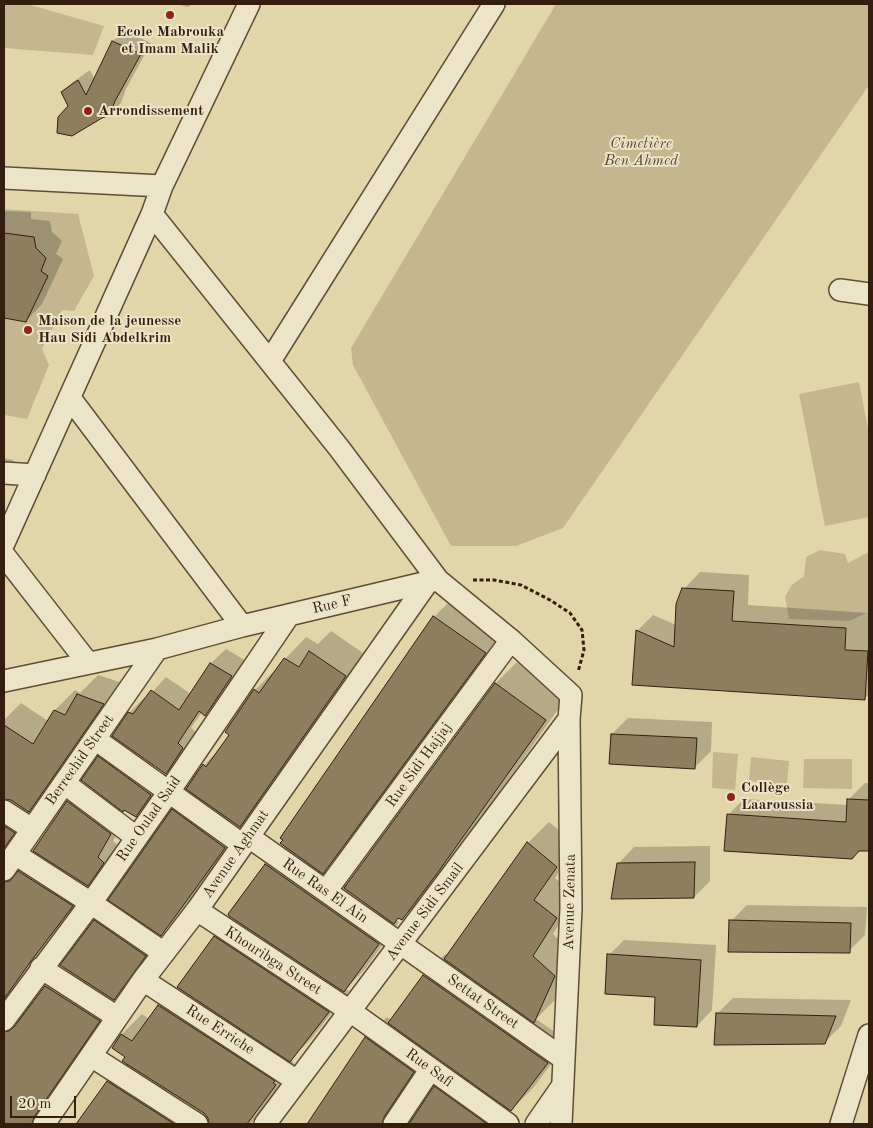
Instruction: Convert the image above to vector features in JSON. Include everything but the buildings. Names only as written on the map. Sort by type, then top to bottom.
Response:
[{"type":"street","points":[[4,543],[152,214],[162,186],[249,4]]},
{"type":"street","points":[[270,361],[494,4]]},
{"type":"street","points":[[4,178],[162,186]]},
{"type":"street","points":[[152,214],[338,448],[432,582],[511,640],[571,695],[569,719]]},
{"type":"street","points":[[840,290],[869,294]]},
{"type":"street","points":[[70,398],[242,626]]},
{"type":"street","points":[[4,473],[36,475]]},
{"type":"street","points":[[4,555],[88,664]]},
{"type":"street","name":"Rue F","points":[[4,681],[157,649],[242,626],[432,582]]},
{"type":"street","name":"Avenue Aghmat","points":[[44,1124],[143,980],[197,910],[432,582]]},
{"type":"street","name":"Rue Oulad Said","points":[[4,1020],[91,903],[289,615]]},
{"type":"street","name":"Rue Sidi Hajjaj","points":[[326,891],[511,640]]},
{"type":"street","name":"Berrechid Street","points":[[9,862],[157,649]]},
{"type":"street","name":"Avenue Sidi Smail","points":[[265,1124],[569,719]]},
{"type":"street","name":"Avenue Zenata","points":[[561,1124],[571,908],[569,719]]},
{"type":"street","name":"Rue Ras El Ain","points":[[95,739],[168,793],[326,891],[401,945]]},
{"type":"street","points":[[64,783],[136,836]]},
{"type":"street","points":[[4,811],[32,829]]},
{"type":"street","points":[[9,862],[91,903],[164,953]]},
{"type":"street","name":"Khouribga Street","points":[[197,910],[350,1011]]},
{"type":"street","name":"Settat Street","points":[[401,945],[564,1059]]},
{"type":"street","points":[[42,968],[117,1017]]},
{"type":"street","name":"Rue Erriche","points":[[143,980],[297,1081]]},
{"type":"street","name":"Rue Safi","points":[[350,1011],[508,1124]]},
{"type":"street","points":[[842,1124],[866,1056],[869,1035]]},
{"type":"street","points":[[91,1056],[197,1124]]},
{"type":"street","points":[[394,1124],[430,1070]]},
{"type":"street","points":[[536,1124],[563,1085]]},
{"type":"path","points":[[432,582],[494,580],[521,585],[570,613],[582,630],[584,650],[571,695]]},
{"type":"green space","points":[[5,4],[27,4],[104,26],[93,55],[4,48]]},
{"type":"green space","name":"Cimetière Ben Ahmed","points":[[556,4],[869,4],[869,85],[563,528],[516,546],[451,546],[353,365],[351,348]]},
{"type":"green space","name":"Maison de la jeunesse Hau Sidi Abdelkrim","points":[[4,209],[78,214],[94,276],[74,311],[62,310],[42,349],[49,365],[27,419],[4,415]]},
{"type":"green space","points":[[859,382],[869,434],[869,517],[825,526],[799,394]]},
{"type":"green space","points":[[820,550],[845,554],[848,563],[869,552],[869,612],[849,621],[789,619],[785,597],[792,585],[804,576],[806,557]]},
{"type":"green space","points":[[713,752],[738,754],[735,790],[712,788]]},
{"type":"green space","points":[[751,757],[789,761],[787,785],[749,781]]},
{"type":"green space","points":[[804,759],[852,759],[852,789],[803,788]]},
{"type":"place","name":"Ecole Mabrouka et Imam Malik","points":[[170,15]]},
{"type":"place","name":"Arrondissement","points":[[88,111]]},
{"type":"place","name":"Maison de la jeunesse Hau Sidi Abdelkrim","points":[[28,330]]},
{"type":"place","name":"Collège Laaroussia","points":[[731,797]]}]
